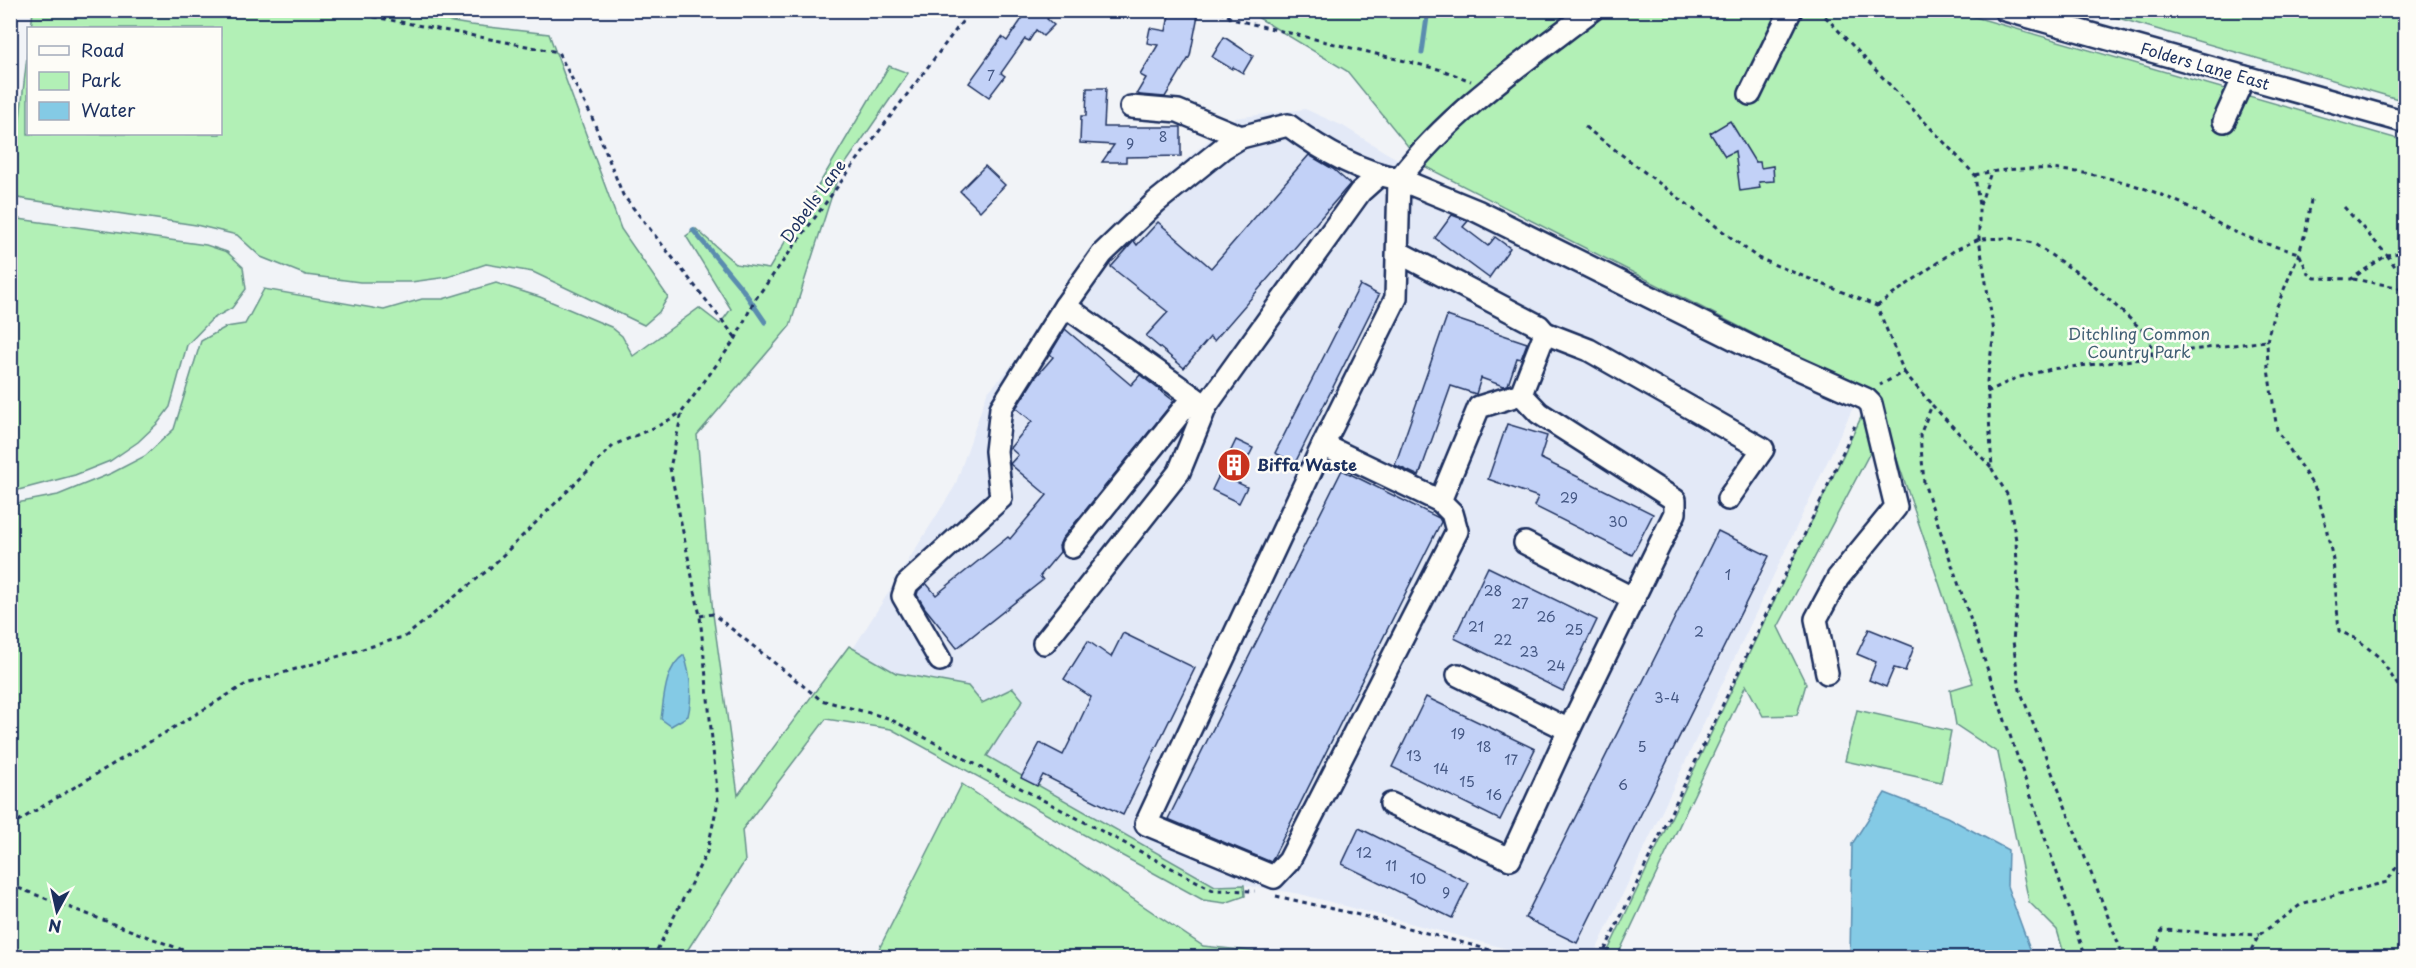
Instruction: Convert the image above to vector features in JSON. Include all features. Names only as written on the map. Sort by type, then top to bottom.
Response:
[{"type":"street","points":[[1072,547],[1200,402],[1360,192],[1389,177],[1490,88],[1592,10]]},
{"type":"street","points":[[1749,94],[1791,10]]},
{"type":"street","name":"Folders Lane East","points":[[2005,10],[2406,122]]},
{"type":"street","points":[[2224,121],[2244,77]]},
{"type":"street","points":[[1131,107],[1178,111],[1240,137]]},
{"type":"street","points":[[940,660],[903,597],[906,584],[1001,498],[996,451],[1001,408],[1065,306],[1102,255],[1156,202],[1240,137],[1288,124],[1320,149],[1477,211],[1759,351],[1866,399],[1871,404],[1896,507],[1838,578],[1816,619],[1827,673]]},
{"type":"street","points":[[1323,445],[1440,501],[1452,513],[1457,531],[1289,861],[1274,877],[1146,824],[1323,445],[1396,298],[1398,252],[1389,177]]},
{"type":"street","points":[[1398,252],[1539,326],[1545,333],[1589,350],[1763,449],[1728,499]]},
{"type":"street","points":[[1065,306],[1200,402]]},
{"type":"street","points":[[1521,394],[1545,333]]},
{"type":"street","points":[[1440,501],[1479,407],[1521,394]]},
{"type":"street","points":[[1391,804],[1510,859],[1569,730],[1675,513],[1675,500],[1539,413],[1521,394]]},
{"type":"street","points":[[1044,644],[1179,471],[1200,402]]},
{"type":"street","points":[[1525,543],[1634,599]]},
{"type":"street","points":[[1458,675],[1569,730]]},
{"type":"path","points":[[338,10],[558,52],[591,115],[623,195],[736,338]]},
{"type":"path","name":"Dobells Lane","points":[[682,411],[736,338],[751,305],[971,10]]},
{"type":"path","points":[[1220,10],[1232,19],[1442,70],[1490,88]]},
{"type":"path","points":[[1819,10],[1975,176],[1979,206],[1979,239],[1994,332],[1987,381],[1992,469]]},
{"type":"path","points":[[1585,127],[1758,258],[1876,306],[1904,372],[1992,469],[2008,496],[2016,540],[2018,593],[2013,641],[2020,690],[2124,957]]},
{"type":"path","points":[[1975,176],[1991,172],[2055,170],[2118,179],[2185,205],[2222,226],[2262,243],[2298,254],[2308,273],[2315,278],[2351,279],[2397,287],[2406,293]]},
{"type":"path","points":[[1979,206],[1991,172]]},
{"type":"path","points":[[2311,200],[2306,230],[2273,315],[2267,341],[2268,369],[2277,430],[2316,490],[2333,560],[2339,631],[2357,639],[2380,658],[2406,698]]},
{"type":"path","points":[[2344,207],[2387,255],[2406,282]]},
{"type":"path","points":[[1876,306],[1955,250],[1979,239],[2009,238],[2033,243],[2085,278],[2150,337],[2152,358]]},
{"type":"path","points":[[2351,279],[2387,255],[2406,252]]},
{"type":"path","points":[[1988,392],[2016,378],[2051,369],[2152,358],[2190,350],[2267,341]]},
{"type":"path","points":[[1882,384],[1904,372]]},
{"type":"path","points":[[1601,957],[1823,496],[1866,399]]},
{"type":"path","points":[[1932,405],[1920,435],[1924,483],[2086,957]]},
{"type":"path","points":[[653,957],[706,852],[718,801],[700,616],[670,468],[682,411]]},
{"type":"path","points":[[10,826],[246,684],[406,636],[488,570],[614,445],[662,424],[682,411]]},
{"type":"path","points":[[700,616],[713,614],[821,700]]},
{"type":"path","points":[[2247,957],[2259,935],[2304,903],[2387,882],[2397,866],[2406,862]]},
{"type":"path","points":[[10,885],[204,957]]},
{"type":"path","points":[[2161,957],[2156,949],[2162,930],[2259,935]]},
{"type":"shaded area","points":[[1305,109],[1343,126],[1385,152],[1754,358],[1857,399],[1593,957],[1538,957],[1300,894],[1244,885],[1215,886],[987,756],[826,692],[955,486],[987,393],[1013,364],[1111,227],[1132,205],[1235,118]]},
{"type":"green space","points":[[33,11],[385,11],[471,25],[549,34],[621,229],[668,297],[659,312],[644,325],[533,272],[486,264],[448,277],[411,282],[360,282],[306,275],[261,257],[237,235],[196,225],[11,197],[27,57],[27,135],[222,135],[222,27],[31,27]]},
{"type":"green space","name":"Ditchling Common Country Park","points":[[1247,11],[1954,11],[2405,141],[2405,957],[2065,957],[2057,930],[2029,902],[1998,753],[1956,725],[1950,690],[1973,683],[1885,424],[1778,627],[1806,684],[1797,715],[1763,716],[1746,685],[1617,957],[1605,957],[1874,390],[1797,356],[1424,166],[1347,71]]},
{"type":"green space","points":[[2094,11],[2405,11],[2405,101]]},
{"type":"green space","points":[[889,66],[908,73],[839,173],[790,326],[697,435],[713,614],[738,795],[849,646],[896,673],[968,686],[982,703],[1013,688],[1023,700],[987,756],[1215,886],[1244,885],[1245,896],[1225,903],[1203,900],[891,729],[826,719],[742,830],[745,861],[683,957],[11,958],[11,504],[58,495],[112,473],[145,456],[174,429],[201,341],[226,327],[245,324],[264,289],[384,310],[422,299],[443,299],[496,283],[540,297],[611,327],[622,336],[633,356],[699,308],[720,324],[731,309],[686,236],[696,229],[736,264],[769,269]]},
{"type":"green space","points":[[11,218],[206,245],[227,252],[243,267],[246,289],[232,308],[212,319],[187,345],[170,407],[158,423],[138,442],[110,461],[75,475],[11,492]]},
{"type":"green space","points":[[1857,710],[1951,731],[1941,782],[1845,761]]},
{"type":"green space","points":[[962,784],[1203,946],[1306,957],[875,957]]},
{"type":"water","points":[[684,655],[690,686],[690,708],[688,716],[671,726],[661,719],[665,693],[673,667]]},
{"type":"water","points":[[1885,793],[1947,817],[2008,850],[2007,886],[2033,957],[1850,957],[1852,844]]},
{"type":"building","points":[[1028,10],[1055,10],[1047,19],[1054,25],[1043,36],[1036,30],[1029,41],[1025,39],[1001,73],[1005,76],[989,97],[969,83],[1002,37],[1007,41]]},
{"type":"building","points":[[1170,10],[1199,10],[1190,56],[1165,97],[1140,95],[1137,93],[1146,78],[1140,75],[1158,45],[1147,43],[1150,28],[1166,31]]},
{"type":"building","points":[[1224,37],[1253,56],[1243,73],[1212,57]]},
{"type":"building","points":[[1087,88],[1106,88],[1104,127],[1181,127],[1181,156],[1126,157],[1126,162],[1102,162],[1114,145],[1080,143],[1081,116],[1086,116]]},
{"type":"building","points":[[1730,121],[1755,162],[1760,162],[1761,168],[1773,166],[1774,181],[1759,182],[1760,188],[1740,191],[1735,151],[1725,156],[1710,133]]},
{"type":"building","points":[[1309,155],[1333,169],[1350,184],[1214,341],[1210,337],[1184,368],[1146,336],[1168,312],[1111,267],[1134,241],[1137,245],[1158,222],[1211,268]]},
{"type":"building","points":[[985,166],[1005,185],[980,211],[960,191]]},
{"type":"building","points":[[1452,215],[1468,221],[1463,227],[1488,246],[1495,237],[1510,248],[1489,278],[1435,238]]},
{"type":"building","points":[[1360,285],[1379,295],[1295,463],[1275,453]]},
{"type":"building","points":[[1447,316],[1527,343],[1521,359],[1517,358],[1508,385],[1503,386],[1481,378],[1476,394],[1451,386],[1419,476],[1395,465]]},
{"type":"building","points":[[1065,329],[1131,385],[1140,375],[1174,401],[1062,539],[1059,546],[1060,552],[1040,576],[1043,580],[957,648],[925,608],[917,595],[918,591],[926,583],[936,595],[1008,537],[1010,539],[1047,495],[1010,464],[1018,455],[1010,448],[1032,421],[1016,408],[1035,378],[1053,357],[1050,354]]},
{"type":"building","points":[[1507,424],[1547,436],[1540,458],[1653,514],[1632,555],[1534,506],[1538,497],[1488,479]]},
{"type":"building","name":"Biffa Waste","points":[[1236,440],[1253,448],[1236,482],[1247,487],[1239,503],[1212,490]]},
{"type":"building","points":[[1342,470],[1439,518],[1441,522],[1271,862],[1168,819]]},
{"type":"building","points":[[1718,531],[1769,556],[1577,943],[1525,918]]},
{"type":"building","points":[[1488,567],[1597,620],[1563,691],[1454,638]]},
{"type":"building","points":[[1869,629],[1914,647],[1905,671],[1894,668],[1886,687],[1869,680],[1876,662],[1857,654]]},
{"type":"building","points":[[1123,633],[1195,668],[1123,815],[1043,775],[1037,786],[1021,778],[1040,743],[1063,755],[1075,731],[1091,697],[1064,679],[1088,641],[1111,657]]},
{"type":"building","points":[[1426,697],[1535,749],[1500,820],[1392,767]]},
{"type":"building","points":[[1359,828],[1469,883],[1452,918],[1342,864]]},
{"type":"waterway","points":[[1422,53],[1428,10]]},
{"type":"waterway","points":[[693,230],[743,290],[765,322]]},
{"type":"place","name":"Biffa Waste","points":[[1234,465]]}]
